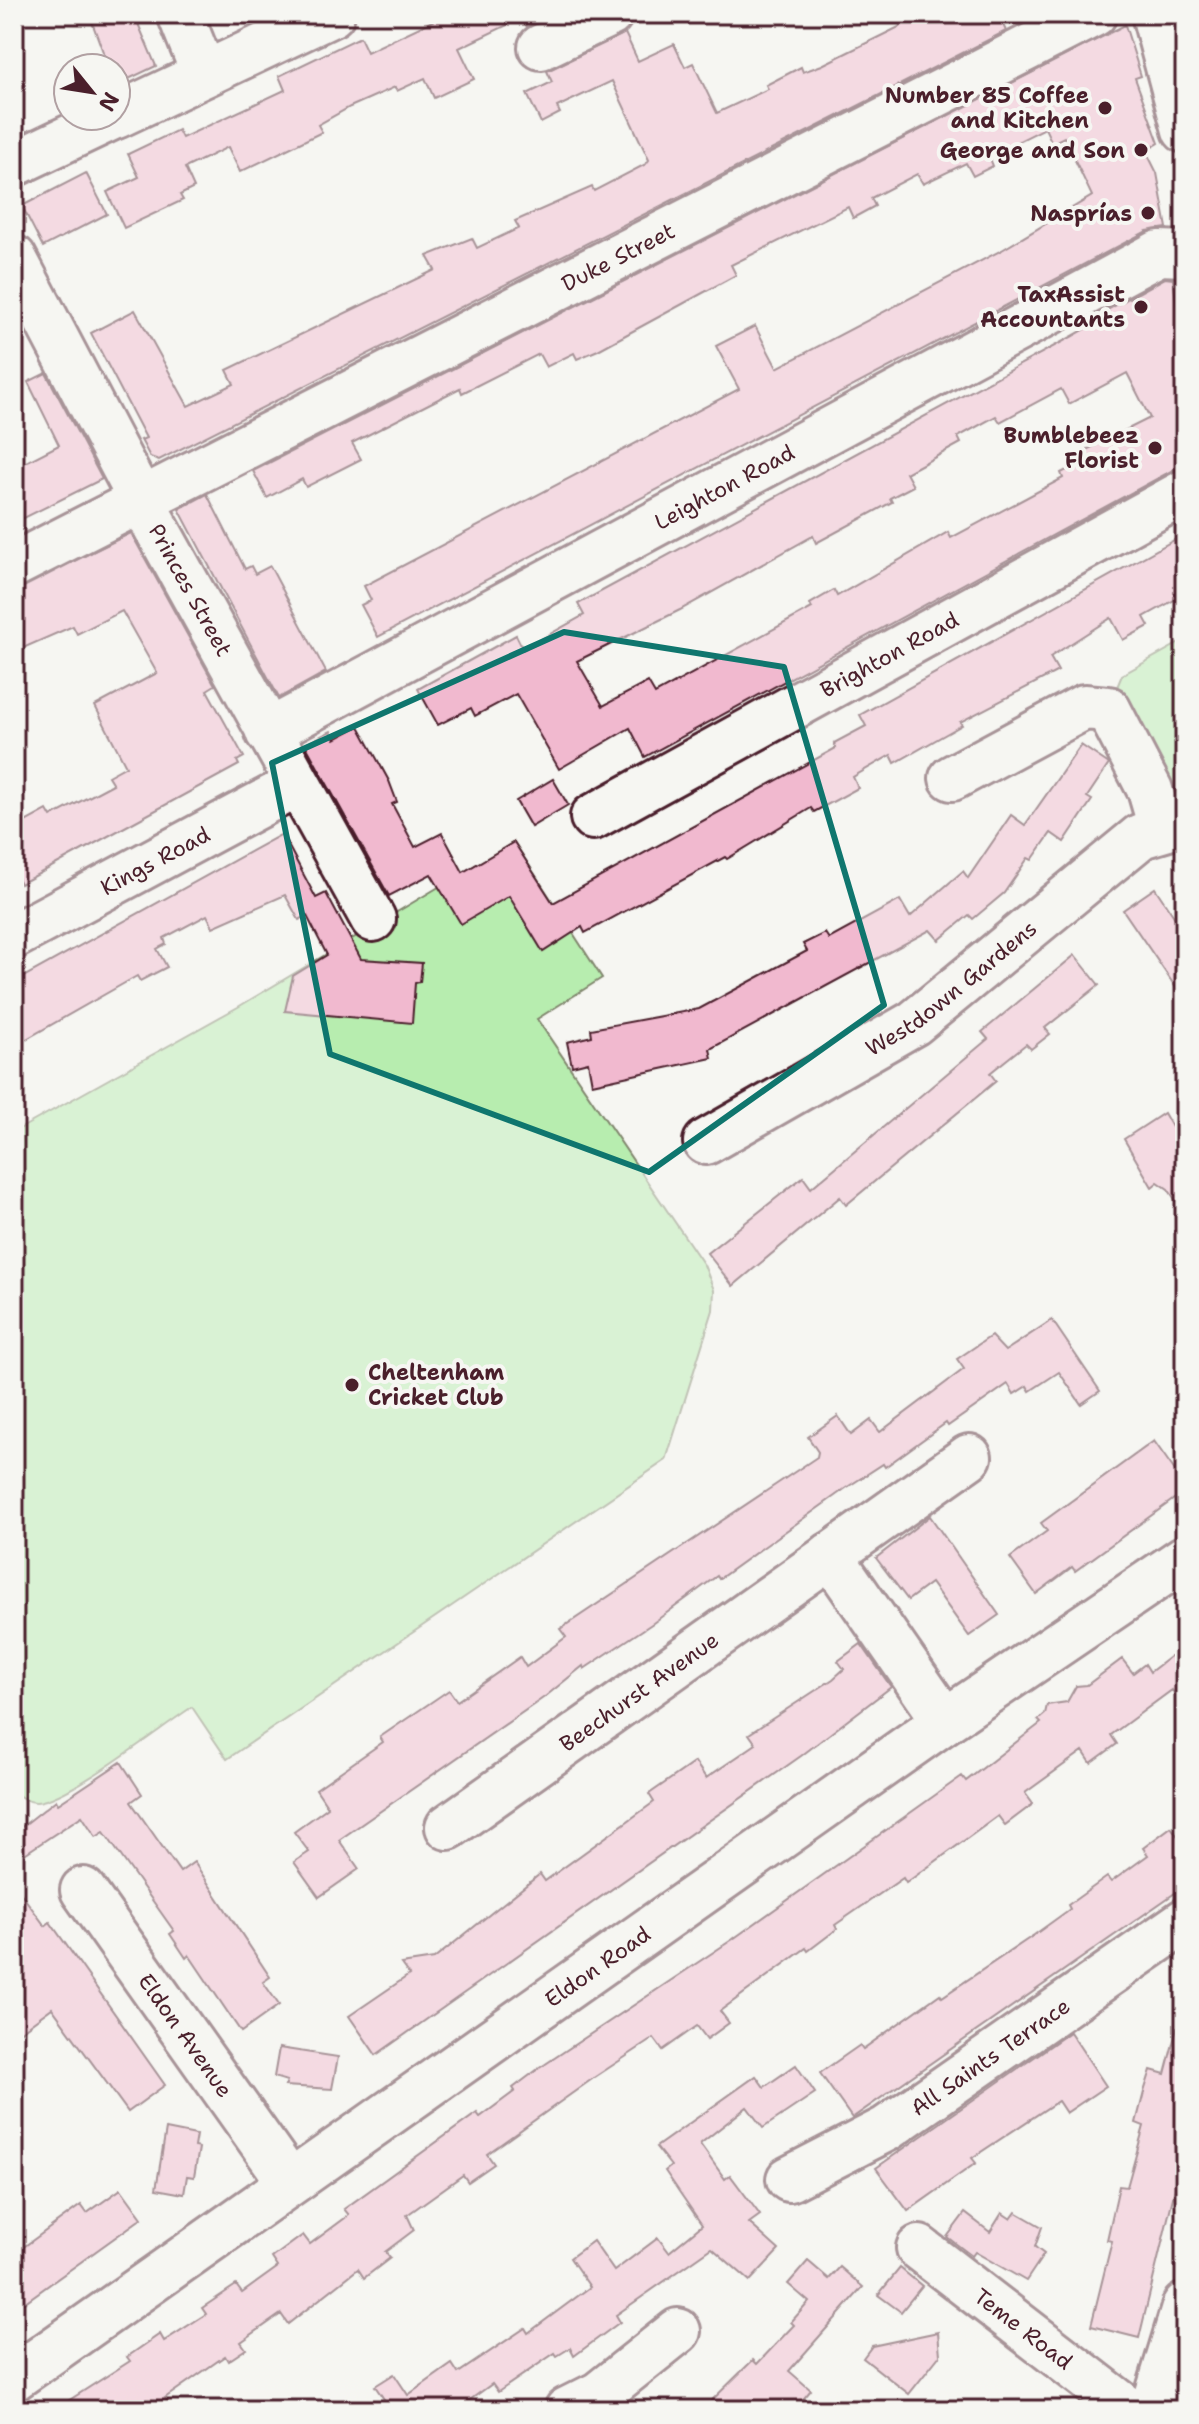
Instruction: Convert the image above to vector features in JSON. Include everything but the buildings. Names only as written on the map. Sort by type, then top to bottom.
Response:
[{"type":"street","points":[[180,14],[204,74]]},
{"type":"street","points":[[132,108],[332,14]]},
{"type":"street","points":[[541,47],[610,14]]},
{"type":"street","name":"Duke Street","points":[[14,565],[1094,14]]},
{"type":"street","points":[[1154,14],[1185,130]]},
{"type":"street","points":[[14,164],[82,132]]},
{"type":"street","name":"Leighton Road","points":[[268,732],[1159,253],[1185,254]]},
{"type":"street","name":"Princes Street","points":[[14,258],[142,502],[296,785],[373,919]]},
{"type":"street","name":"Brighton Road","points":[[593,817],[1185,492]]},
{"type":"street","points":[[952,778],[1084,707],[1108,709],[1150,790],[1173,826]]},
{"type":"street","name":"Kings Road","points":[[14,936],[296,785]]},
{"type":"street","name":"Westdown Gardens","points":[[706,1142],[914,1023],[1141,836],[1173,826]]},
{"type":"street","name":"Beechurst Avenue","points":[[448,1827],[969,1457]]},
{"type":"street","points":[[830,1555],[945,1721]]},
{"type":"street","name":"Eldon Road","points":[[14,2378],[945,1721],[1185,1558]]},
{"type":"street","name":"Eldon Avenue","points":[[83,1890],[289,2181]]},
{"type":"street","name":"All Saints Terrace","points":[[789,2179],[886,2129],[1185,1921]]},
{"type":"street","name":"Teme Road","points":[[919,2248],[1129,2410]]},
{"type":"street","points":[[1153,2410],[1185,2305]]},
{"type":"street","points":[[567,2410],[599,2394],[678,2331]]},
{"type":"highlighted area","points":[[564,632],[784,667],[884,1005],[649,1172],[330,1054],[272,763]]},
{"type":"green space","points":[[1185,640],[1185,823],[1108,709],[1122,675]]},
{"type":"green space","name":"Cheltenham Cricket Club","points":[[514,842],[602,978],[537,1019],[704,1265],[714,1290],[713,1310],[666,1460],[227,1759],[192,1707],[70,1790],[36,1802],[24,1799],[14,1792],[14,1132],[238,1007]]},
{"type":"place","name":"Number 85 Coffee and Kitchen","points":[[1105,108]]},
{"type":"place","name":"George and Son","points":[[1141,150]]},
{"type":"place","name":"Nasprías","points":[[1148,213]]},
{"type":"place","name":"TaxAssist Accountants","points":[[1141,307]]},
{"type":"place","name":"Bumblebeez Florist","points":[[1155,448]]},
{"type":"place","name":"Cheltenham Cricket Club","points":[[352,1385]]}]
